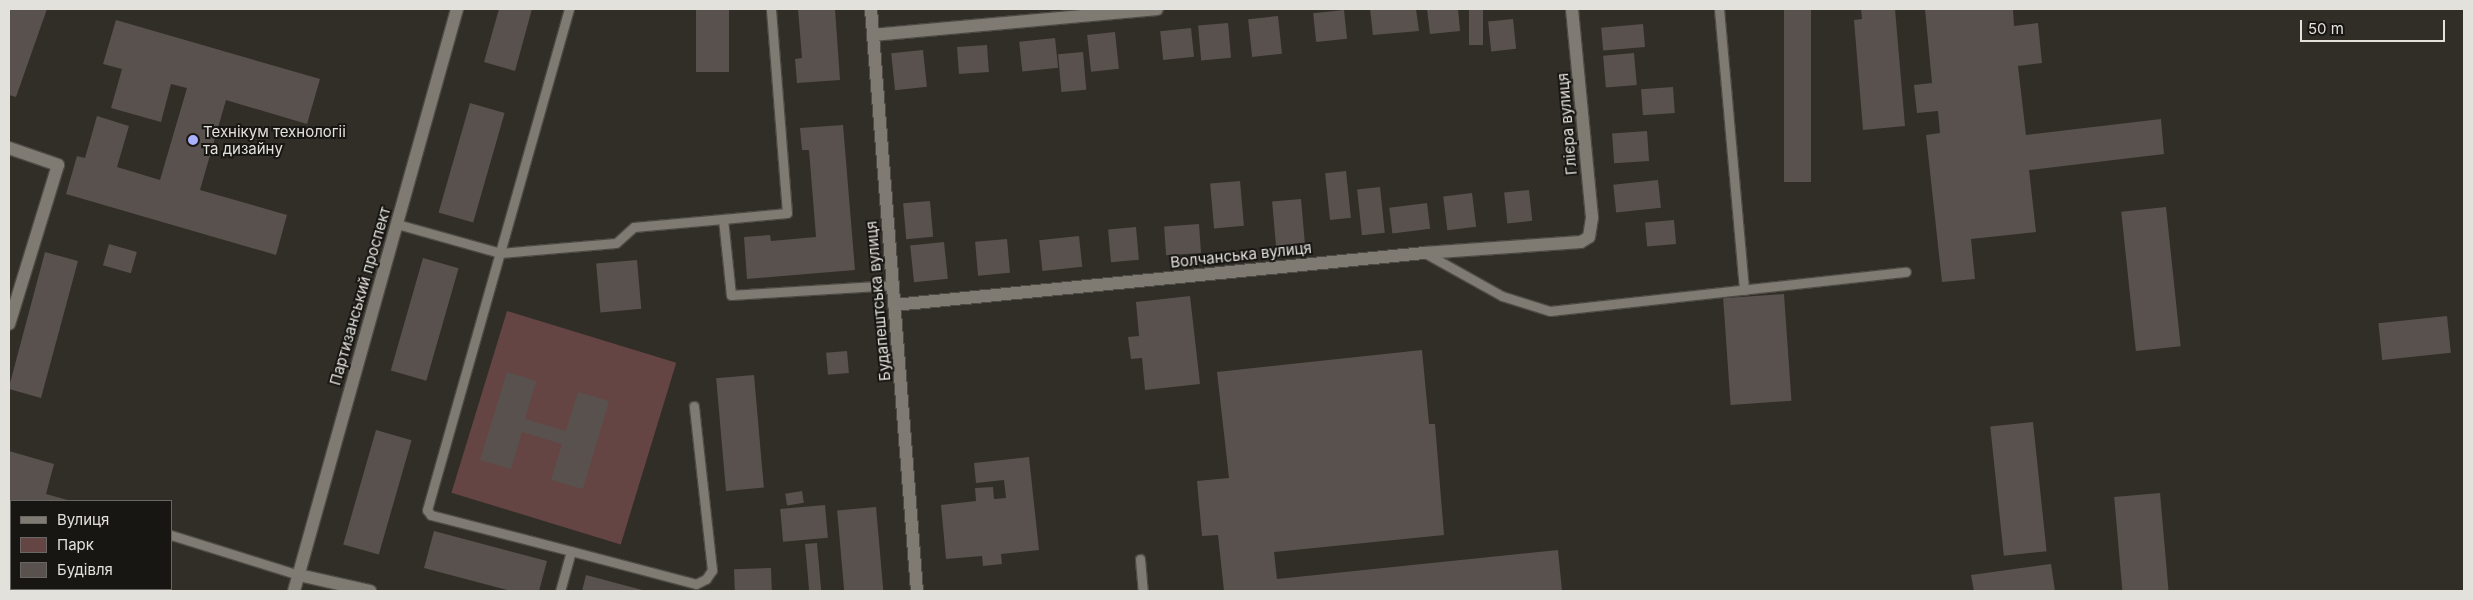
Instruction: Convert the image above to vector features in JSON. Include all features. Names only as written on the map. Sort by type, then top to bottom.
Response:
[{"type":"street","name":"Партизанський проспект","points":[[294,591],[457,9]]},
{"type":"street","name":"Будапештська вулиця","points":[[871,9],[917,591]]},
{"type":"street","points":[[873,35],[1157,9]]},
{"type":"street","name":"Глієра вулиця","points":[[1572,9],[1592,217],[1589,236]]},
{"type":"street","points":[[9,148],[58,165],[9,324]]},
{"type":"street","name":"Волчанська вулиця","points":[[894,305],[1424,253],[1570,245],[1581,242],[1589,236]]},
{"type":"street","points":[[299,574],[370,591]]},
{"type":"lane","points":[[569,9],[427,510],[431,515],[696,584],[706,579],[712,570],[694,406]]},
{"type":"lane","points":[[397,224],[500,253],[616,243],[634,226],[787,214],[771,9]]},
{"type":"lane","points":[[1719,9],[1744,290]]},
{"type":"lane","points":[[723,219],[731,295],[893,285]]},
{"type":"lane","points":[[1424,253],[1502,296],[1550,311],[1906,272]]},
{"type":"lane","points":[[172,535],[299,574]]},
{"type":"lane","points":[[560,591],[571,552]]},
{"type":"lane","points":[[1140,560],[1143,591]]},
{"type":"green space","points":[[507,311],[676,363],[621,544],[451,493]]},
{"type":"building","points":[[9,9],[47,9],[16,97],[9,95]]},
{"type":"building","points":[[499,9],[532,9],[515,71],[484,62]]},
{"type":"building","points":[[696,9],[729,9],[729,72],[696,72]]},
{"type":"building","points":[[798,9],[835,9],[840,80],[797,83],[795,59],[802,58]]},
{"type":"building","points":[[1370,9],[1416,9],[1419,31],[1373,35]]},
{"type":"building","points":[[1427,9],[1458,9],[1460,31],[1430,34]]},
{"type":"building","points":[[1469,9],[1483,9],[1483,45],[1469,45]]},
{"type":"building","points":[[1784,9],[1811,9],[1811,182],[1784,182]]},
{"type":"building","points":[[1861,9],[1895,9],[1905,126],[1863,130],[1854,20],[1862,19]]},
{"type":"building","points":[[1925,9],[2013,9],[2014,26],[2038,23],[2042,63],[2018,66],[2026,135],[2161,119],[2164,154],[2029,170],[2036,232],[1971,239],[1975,279],[1942,282],[1926,135],[1940,133],[1938,111],[1917,113],[1914,85],[1932,83]]},
{"type":"building","points":[[1344,10],[1347,39],[1316,42],[1313,13]]},
{"type":"building","points":[[1278,16],[1282,54],[1252,57],[1248,19]]},
{"type":"building","points":[[1513,19],[1516,49],[1491,51],[1488,22]]},
{"type":"building","name":"Технікум технологіі та дизайну","points":[[116,20],[320,79],[307,124],[226,100],[200,190],[287,215],[276,255],[66,194],[77,156],[85,158],[97,116],[129,126],[117,167],[160,180],[187,88],[171,84],[161,122],[111,108],[122,69],[103,64]]},
{"type":"building","points":[[1228,23],[1231,58],[1201,60],[1198,26]]},
{"type":"building","points":[[1643,24],[1645,47],[1603,51],[1601,28]]},
{"type":"building","points":[[1191,28],[1194,57],[1163,60],[1160,31]]},
{"type":"building","points":[[1115,32],[1119,69],[1091,72],[1087,35]]},
{"type":"building","points":[[1055,38],[1058,68],[1022,72],[1019,42]]},
{"type":"building","points":[[987,45],[989,72],[959,74],[957,47]]},
{"type":"building","points":[[923,50],[927,87],[895,90],[891,53]]},
{"type":"building","points":[[1083,52],[1086,90],[1061,92],[1058,54]]},
{"type":"building","points":[[1634,53],[1637,85],[1606,88],[1603,56]]},
{"type":"building","points":[[1673,87],[1675,113],[1643,115],[1641,89]]},
{"type":"building","points":[[470,103],[505,113],[473,223],[439,213]]},
{"type":"building","points":[[843,125],[855,270],[747,279],[744,237],[770,235],[771,241],[816,237],[809,150],[802,150],[800,128]]},
{"type":"building","points":[[1647,131],[1649,161],[1614,163],[1612,133]]},
{"type":"building","points":[[1346,171],[1351,218],[1330,220],[1325,173]]},
{"type":"building","points":[[1658,180],[1661,208],[1616,213],[1613,185]]},
{"type":"building","points":[[1240,181],[1244,226],[1214,228],[1210,184]]},
{"type":"building","points":[[1380,187],[1385,233],[1362,235],[1357,189]]},
{"type":"building","points":[[1529,190],[1532,221],[1507,223],[1504,193]]},
{"type":"building","points":[[1472,193],[1476,227],[1447,230],[1443,197]]},
{"type":"building","points":[[1301,199],[1305,244],[1276,246],[1272,202]]},
{"type":"building","points":[[930,201],[933,237],[906,239],[903,203]]},
{"type":"building","points":[[1427,203],[1430,229],[1392,233],[1389,208]]},
{"type":"building","points":[[2166,207],[2181,346],[2136,351],[2121,212]]},
{"type":"building","points":[[1674,220],[1676,244],[1647,246],[1645,223]]},
{"type":"building","points":[[1199,224],[1201,253],[1166,255],[1164,226]]},
{"type":"building","points":[[1136,227],[1139,260],[1111,262],[1108,229]]},
{"type":"building","points":[[1079,236],[1082,267],[1042,271],[1039,240]]},
{"type":"building","points":[[1007,239],[1010,273],[978,276],[975,242]]},
{"type":"building","points":[[944,242],[948,279],[914,282],[910,246]]},
{"type":"building","points":[[109,244],[137,252],[131,273],[103,265]]},
{"type":"building","points":[[45,252],[78,261],[41,398],[9,389],[9,387]]},
{"type":"building","points":[[423,258],[459,268],[426,381],[391,370]]},
{"type":"building","points":[[637,260],[641,309],[600,312],[596,264]]},
{"type":"building","points":[[1784,294],[1791,401],[1731,405],[1723,298]]},
{"type":"building","points":[[1190,296],[1200,384],[1145,390],[1142,358],[1131,359],[1128,337],[1139,336],[1136,302]]},
{"type":"building","points":[[2447,316],[2451,353],[2382,360],[2378,323]]},
{"type":"building","points":[[1422,350],[1429,424],[1435,424],[1444,535],[1274,552],[1277,579],[1558,550],[1562,591],[1224,591],[1218,535],[1202,536],[1197,481],[1229,478],[1217,372]]},
{"type":"building","points":[[847,351],[849,373],[828,375],[826,353]]},
{"type":"building","points":[[507,372],[536,381],[525,419],[566,431],[578,392],[609,401],[583,489],[551,480],[562,444],[522,432],[511,469],[480,460]]},
{"type":"building","points":[[754,375],[764,488],[726,491],[716,378]]},
{"type":"building","points":[[2033,422],[2047,551],[2004,556],[1990,426]]},
{"type":"building","points":[[376,430],[412,440],[379,555],[343,544]]},
{"type":"building","points":[[9,451],[54,464],[46,494],[67,500],[10,500],[10,590],[72,590],[9,591]]},
{"type":"building","points":[[1029,457],[1039,550],[1001,554],[1002,564],[983,566],[982,556],[946,559],[941,505],[976,501],[975,488],[993,487],[994,499],[1006,498],[1004,480],[976,483],[974,463]]},
{"type":"building","points":[[802,491],[804,503],[787,506],[785,494]]},
{"type":"building","points":[[2160,493],[2169,591],[2122,591],[2114,497]]},
{"type":"building","points":[[825,505],[828,538],[783,542],[780,509]]},
{"type":"building","points":[[876,507],[883,591],[844,591],[837,510]]},
{"type":"building","points":[[434,531],[547,561],[539,591],[511,591],[424,568]]},
{"type":"building","points":[[817,543],[821,591],[809,591],[805,544]]},
{"type":"building","points":[[2051,564],[2055,591],[1974,591],[1971,575]]},
{"type":"building","points":[[771,568],[772,591],[735,591],[734,569]]},
{"type":"building","points":[[586,575],[646,591],[582,591]]},
{"type":"place","name":"Технікум технологіі та дизайну","points":[[193,140]]}]
